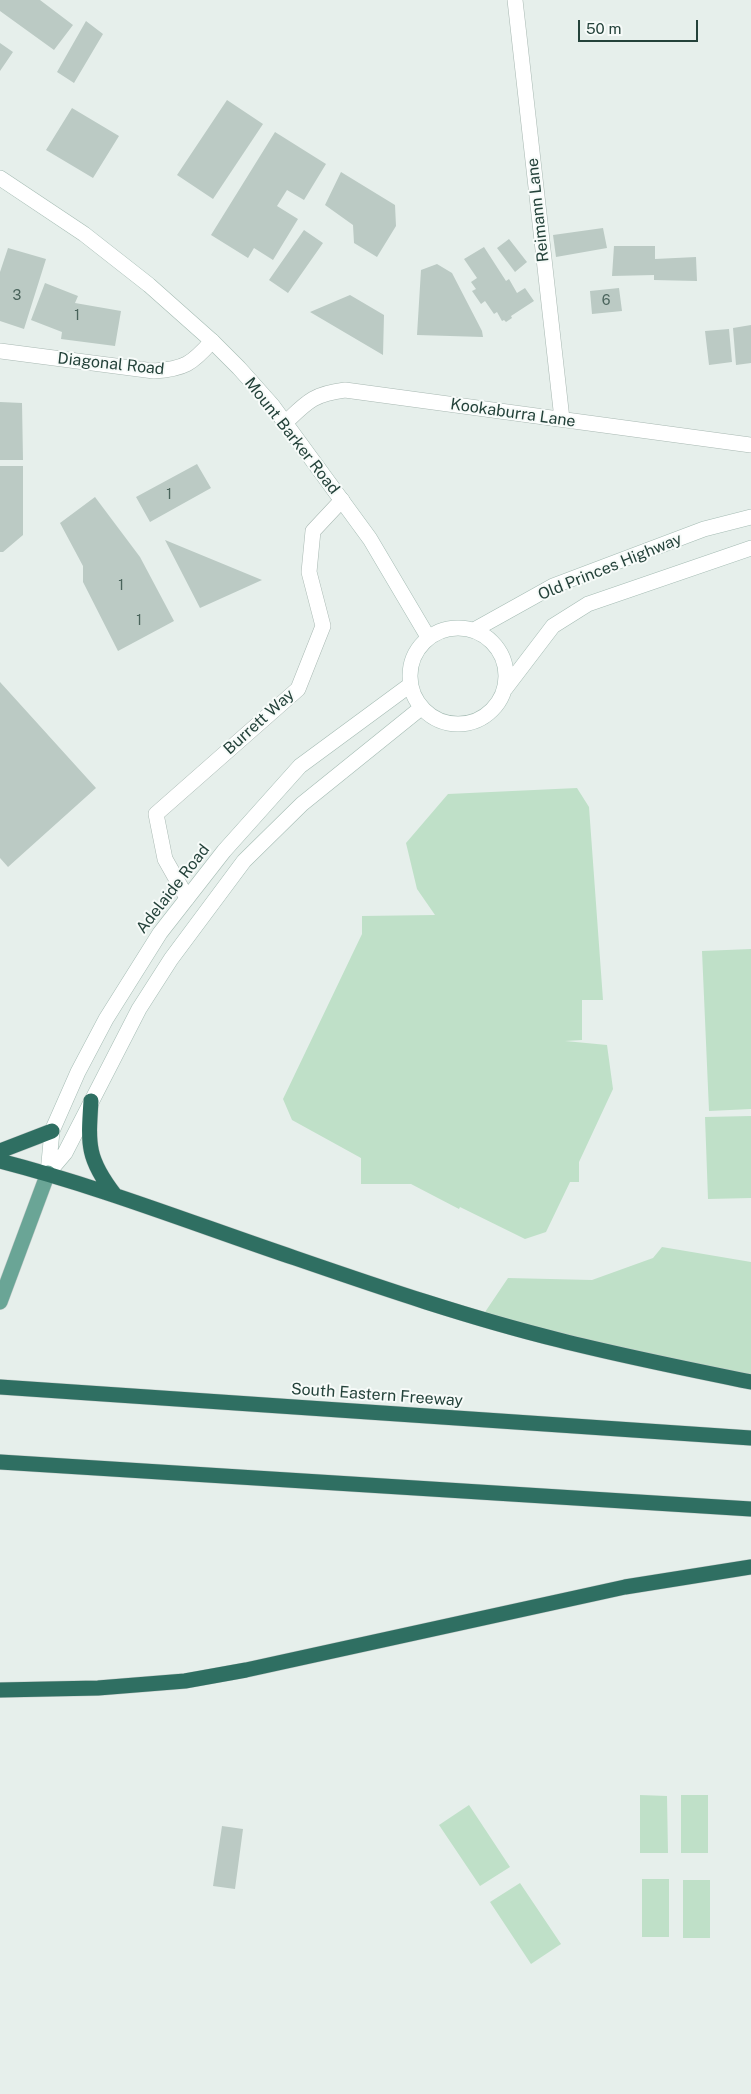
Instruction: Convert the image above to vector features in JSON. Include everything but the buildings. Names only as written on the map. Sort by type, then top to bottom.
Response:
[{"type":"highway","points":[[91,1101],[89,1140],[92,1156],[97,1170],[115,1195]]},
{"type":"highway","points":[[0,1152],[52,1130]]},
{"type":"highway","points":[[0,1161],[115,1195],[296,1258],[481,1318],[626,1356],[751,1382]]},
{"type":"highway","name":"South Eastern Freeway","points":[[0,1387],[751,1438]]},
{"type":"highway","points":[[0,1462],[751,1509]]},
{"type":"highway","points":[[0,1690],[98,1688],[185,1680],[246,1670],[625,1587],[751,1567]]},
{"type":"main road","name":"Reimann Lane","points":[[515,0],[562,419]]},
{"type":"main road","name":"Mount Barker Road","points":[[0,178],[84,234],[149,285],[212,341],[256,387],[285,423],[370,539],[428,637]]},
{"type":"main road","name":"Diagonal Road","points":[[0,351],[154,371],[174,370],[189,364],[212,341]]},
{"type":"main road","name":"Kookaburra Lane","points":[[285,423],[309,400],[330,392],[345,390],[751,445]]},
{"type":"main road","name":"Burrett Way","points":[[187,898],[165,859],[156,814],[298,689],[323,626],[309,572],[313,531],[342,500]]},
{"type":"main road","name":"Old Princes Highway","points":[[474,630],[553,586],[704,529],[751,517]]},
{"type":"main road","name":"Old Princes Highway","points":[[505,690],[553,626],[588,604],[751,548]]},
{"type":"main road","points":[[458,627],[474,630],[487,637],[498,647],[507,675],[505,690],[498,703],[488,714],[476,721],[461,724],[446,723],[433,718],[422,708],[414,697],[410,685],[409,672],[412,658],[418,647],[428,637],[442,630],[458,627]]},
{"type":"main road","name":"Adelaide Road","points":[[0,1302],[48,1174],[52,1130],[78,1072],[106,1020],[149,948],[224,851],[300,766],[410,685]]},
{"type":"main road","name":"Adelaide Road","points":[[48,1174],[65,1153],[139,1009],[171,959],[244,861],[302,804],[422,708]]},
{"type":"green space","points":[[577,788],[589,807],[603,1000],[582,1000],[582,1040],[565,1041],[607,1045],[613,1089],[579,1162],[579,1182],[570,1182],[546,1232],[525,1239],[460,1207],[459,1209],[411,1184],[361,1184],[361,1158],[292,1120],[283,1099],[362,934],[362,916],[435,915],[417,889],[406,843],[448,794]]},
{"type":"green space","points":[[751,949],[751,1109],[709,1111],[702,951]]},
{"type":"green space","points":[[751,1116],[751,1198],[708,1199],[705,1117]]},
{"type":"green space","points":[[662,1247],[751,1262],[751,1382],[481,1318],[508,1278],[592,1280],[653,1258]]},
{"type":"green space","points":[[640,1795],[667,1796],[668,1853],[640,1853]]},
{"type":"green space","points":[[681,1795],[708,1795],[708,1853],[681,1853]]},
{"type":"green space","points":[[469,1805],[510,1867],[480,1886],[439,1825]]},
{"type":"green space","points":[[642,1879],[669,1879],[669,1937],[642,1937]]},
{"type":"green space","points":[[683,1880],[710,1880],[710,1938],[683,1938]]},
{"type":"green space","points":[[520,1883],[561,1944],[531,1964],[490,1902]]}]
